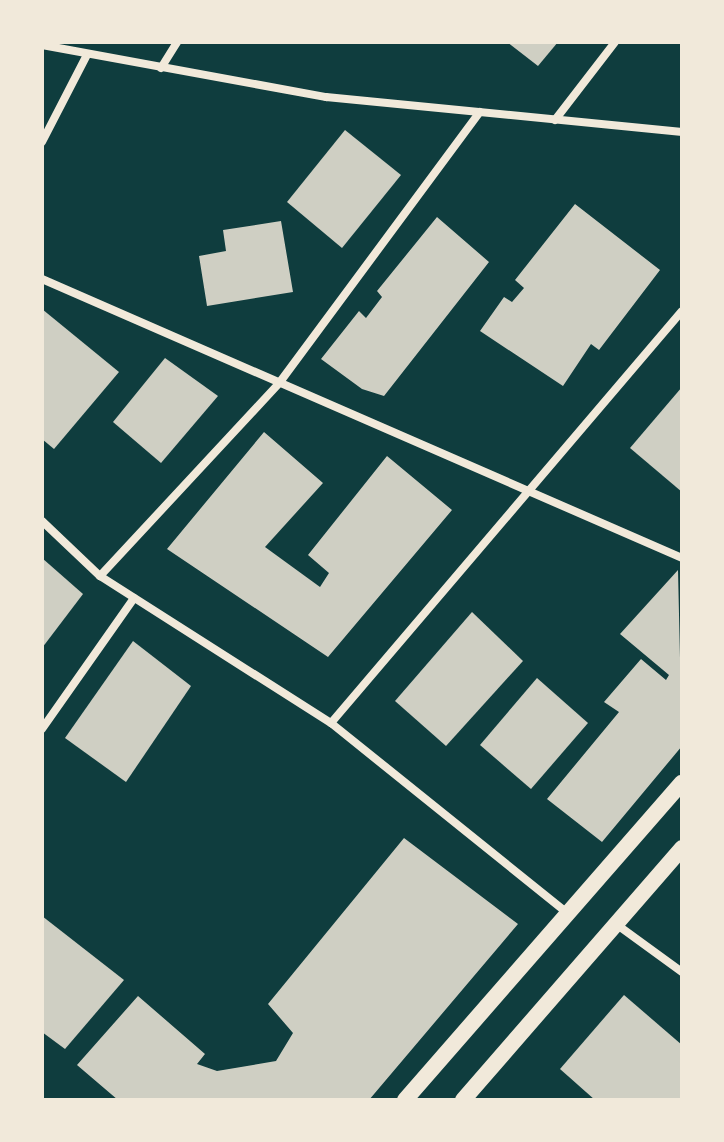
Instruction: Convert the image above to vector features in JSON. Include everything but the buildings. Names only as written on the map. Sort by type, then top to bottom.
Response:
[{"type":"main road","points":[[405,1100],[682,783]]},
{"type":"main road","points":[[463,1100],[682,848]]},
{"type":"street","points":[[161,68],[177,42]]},
{"type":"street","points":[[555,120],[615,42]]},
{"type":"street","points":[[49,45],[87,55],[326,97],[682,132]]},
{"type":"street","points":[[42,142],[87,55]]},
{"type":"street","points":[[100,576],[280,382],[480,112]]},
{"type":"street","points":[[42,279],[682,558]]},
{"type":"street","points":[[331,723],[682,311]]},
{"type":"street","points":[[42,521],[100,576],[331,723],[568,914]]},
{"type":"street","points":[[42,729],[134,598]]},
{"type":"street","points":[[616,924],[682,972]]}]
